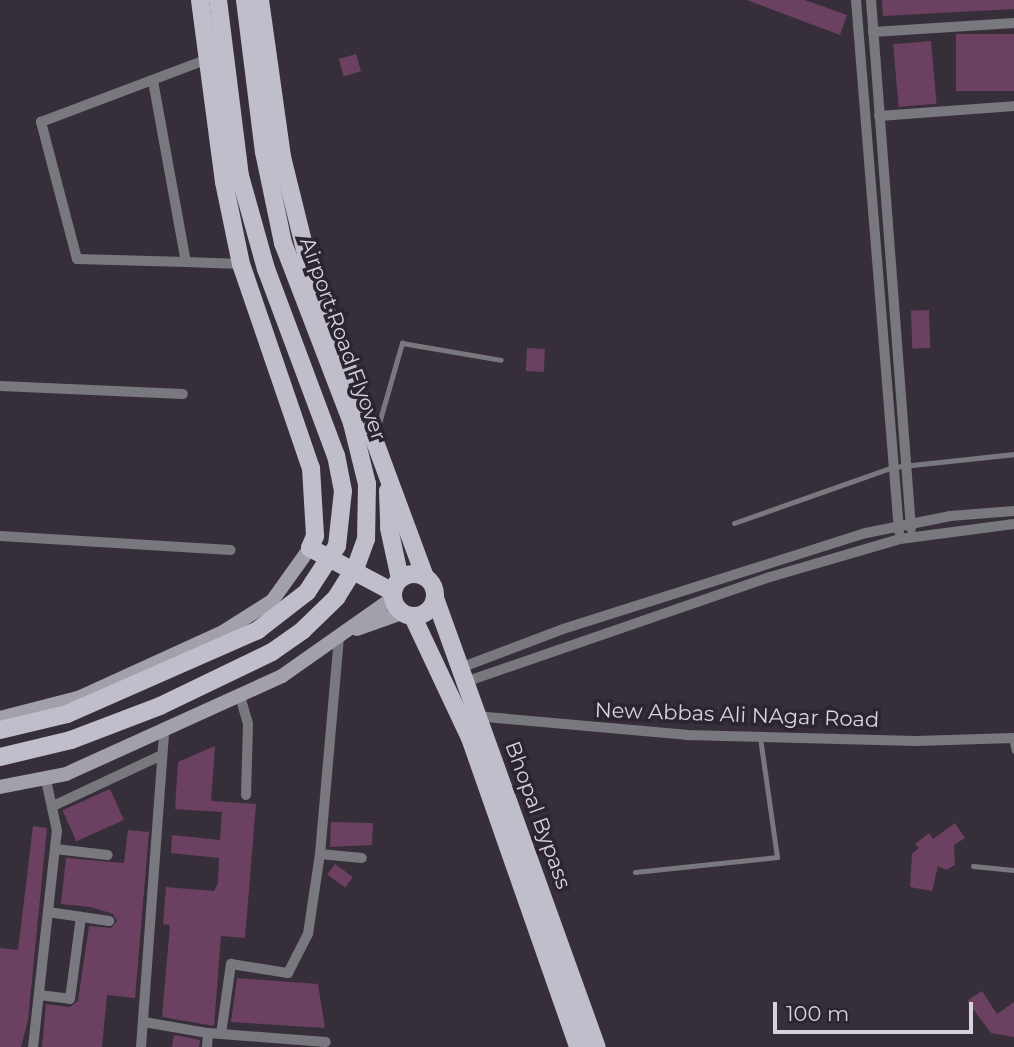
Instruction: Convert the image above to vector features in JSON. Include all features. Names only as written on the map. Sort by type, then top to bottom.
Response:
[{"type":"main road","points":[[0,730],[103,702],[258,630],[307,592],[337,546],[343,491],[336,456],[266,269],[240,176],[200,0]]},
{"type":"main road","points":[[218,0],[214,63],[241,264],[311,468],[312,542],[399,597],[430,609],[435,598]]},
{"type":"main road","points":[[245,0],[263,89],[307,258],[378,443],[388,477]]},
{"type":"main road","points":[[261,0],[263,89]]},
{"type":"main road","name":"Airport Road Flyover","points":[[0,757],[112,726],[272,652],[323,612],[356,566],[368,524],[365,469],[352,423],[283,243],[264,152],[263,89]]},
{"type":"main road","name":"Bhopal Bypass","points":[[388,477],[425,577],[433,586],[463,675],[469,716],[578,1047]]},
{"type":"main road","name":"Bhopal Bypass","points":[[388,477],[389,528],[399,597],[469,716],[597,1047]]},
{"type":"main road","points":[[399,597],[412,574],[425,577]]},
{"type":"street","points":[[871,0],[912,537]]},
{"type":"street","points":[[854,1],[900,539]]},
{"type":"street","points":[[873,32],[1014,23]]},
{"type":"street","points":[[214,63],[153,81],[41,122],[77,260],[241,264]]},
{"type":"street","points":[[153,81],[186,262]]},
{"type":"street","points":[[879,116],[1014,106]]},
{"type":"street","points":[[0,386],[183,394]]},
{"type":"street","points":[[463,675],[749,567],[899,526],[1014,511]]},
{"type":"street","points":[[463,675],[900,539],[1014,524]]},
{"type":"street","points":[[0,536],[232,550]]},
{"type":"street","points":[[0,718],[79,698],[232,627],[286,588],[312,542]]},
{"type":"street","points":[[0,787],[46,780],[164,732],[282,676],[399,597]]},
{"type":"street","points":[[221,1034],[231,964],[288,973],[308,934],[320,854],[339,635]]},
{"type":"street","points":[[240,696],[248,724],[246,795]]},
{"type":"street","name":"New Abbas Ali NAgar Road","points":[[469,716],[555,725],[760,737],[916,741],[1012,738]]},
{"type":"street","points":[[141,1047],[164,732]]},
{"type":"street","points":[[53,806],[162,755]]},
{"type":"street","points":[[33,1047],[55,849],[53,806],[46,780]]},
{"type":"street","points":[[55,849],[108,855]]},
{"type":"street","points":[[320,854],[362,858]]},
{"type":"street","points":[[48,912],[109,921]]},
{"type":"street","points":[[39,995],[70,999],[81,917]]},
{"type":"street","points":[[144,1022],[302,1044],[326,1042]]},
{"type":"street","points":[[207,1047],[208,1033]]},
{"type":"lane","points":[[378,443],[377,432],[402,343],[501,360]]},
{"type":"lane","points":[[734,523],[893,467],[1014,454]]},
{"type":"lane","points":[[635,872],[777,857],[760,737]]},
{"type":"lane","points":[[1012,738],[1014,751]]},
{"type":"lane","points":[[972,866],[1014,870]]},
{"type":"building","points":[[747,0],[805,0],[847,15],[840,35]]},
{"type":"building","points":[[882,0],[1014,0],[1014,9],[883,16]]},
{"type":"building","points":[[956,34],[1014,34],[1014,91],[956,91]]},
{"type":"building","points":[[931,41],[936,104],[899,107],[893,44]]},
{"type":"building","points":[[356,54],[361,71],[344,76],[339,59]]},
{"type":"building","points":[[929,310],[930,348],[912,349],[911,311]]},
{"type":"building","points":[[527,348],[545,349],[544,372],[526,371]]},
{"type":"building","points":[[215,746],[211,801],[256,804],[245,938],[221,936],[214,1026],[162,1017],[170,925],[163,924],[166,887],[214,891],[218,883],[219,858],[171,853],[172,835],[220,840],[222,812],[175,809],[178,762]]},
{"type":"building","points":[[110,789],[124,820],[76,841],[62,810]]},
{"type":"building","points":[[331,822],[373,823],[372,845],[330,847]]},
{"type":"building","points":[[955,823],[965,838],[954,845],[955,865],[946,870],[938,866],[932,891],[910,887],[912,854],[919,848],[915,844],[929,833],[933,839]]},
{"type":"building","points":[[33,826],[47,828],[28,1020],[21,1047],[0,1047],[0,948],[18,950]]},
{"type":"building","points":[[128,830],[149,832],[135,998],[107,995],[102,1047],[42,1047],[46,1004],[70,1007],[78,1001],[89,926],[111,928],[117,921],[113,914],[91,907],[61,904],[66,858],[124,863]]},
{"type":"building","points":[[335,864],[353,877],[345,887],[327,875]]},
{"type":"building","points":[[237,978],[318,984],[325,1028],[231,1022]]},
{"type":"building","points":[[982,991],[997,1014],[1014,1002],[1014,1037],[991,1033],[967,1001]]},
{"type":"building","points":[[174,1035],[200,1040],[199,1047],[172,1047]]}]
